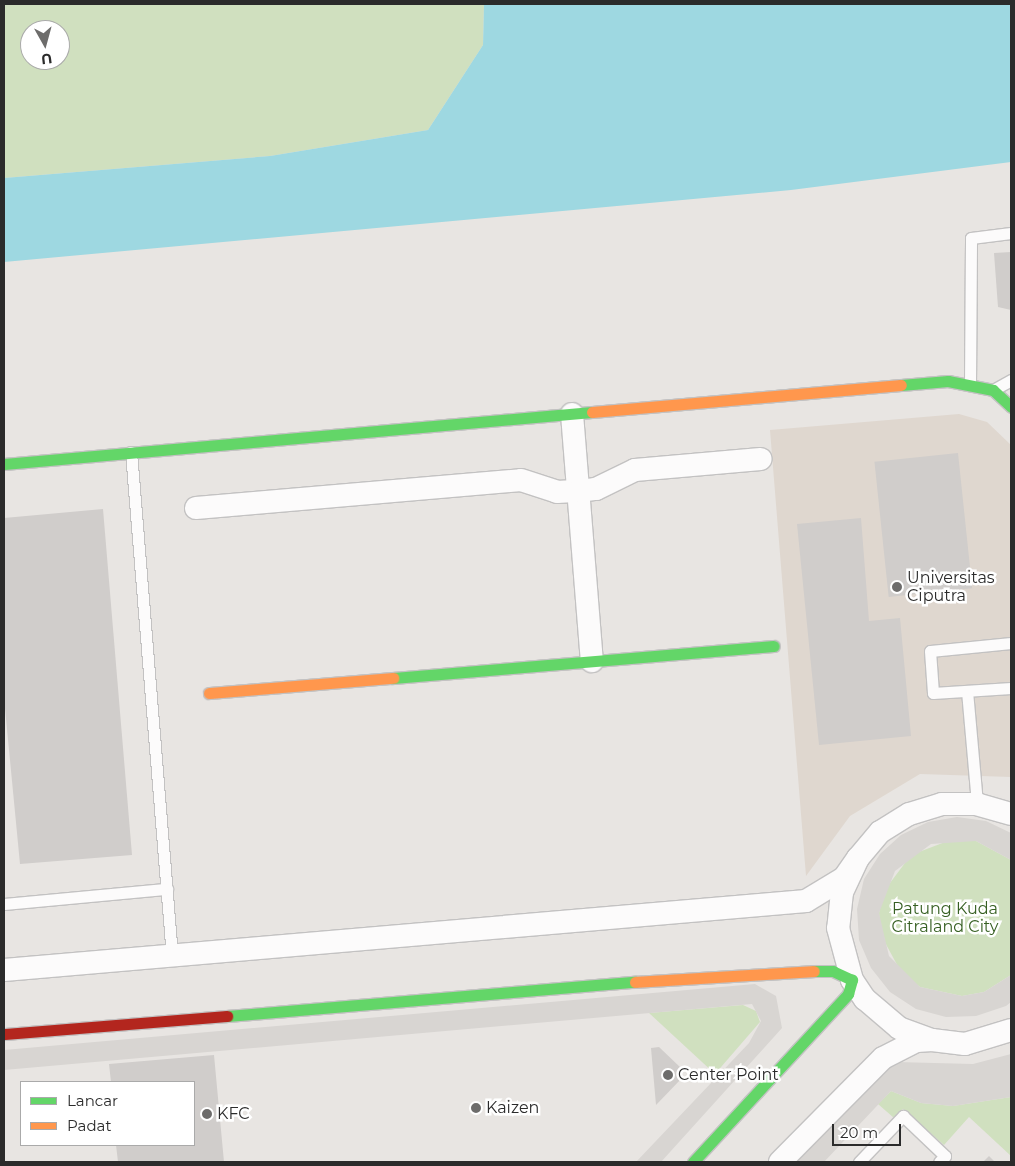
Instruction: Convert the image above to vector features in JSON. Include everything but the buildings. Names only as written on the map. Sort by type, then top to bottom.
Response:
[{"type":"street","points":[[4,464],[948,381],[993,390],[1011,407]]},
{"type":"street","points":[[572,414],[592,661]]},
{"type":"street","points":[[196,508],[521,480],[557,492],[579,491],[596,489],[635,470],[761,459]]},
{"type":"street","points":[[209,693],[774,646]]},
{"type":"street","points":[[4,970],[806,901],[844,878],[880,832],[909,814],[942,804],[977,804],[1011,801]]},
{"type":"street","points":[[977,804],[1011,814]]},
{"type":"street","points":[[858,858],[842,892],[838,928],[852,980],[881,1015],[932,1040]]},
{"type":"street","points":[[4,1034],[760,972],[833,971],[852,980]]},
{"type":"street","points":[[693,1162],[814,1036],[848,994],[852,980]]},
{"type":"street","points":[[780,1162],[883,1058],[917,1041],[932,1040],[966,1044],[1007,1033]]},
{"type":"lane","points":[[970,385],[971,238],[1011,234]]},
{"type":"lane","points":[[993,390],[1011,380]]},
{"type":"lane","points":[[131,452],[172,956]]},
{"type":"lane","points":[[1011,643],[930,651],[933,694],[1011,688]]},
{"type":"lane","points":[[967,691],[977,804]]},
{"type":"lane","points":[[4,904],[167,889]]},
{"type":"lane","points":[[859,1162],[903,1116],[945,1156],[939,1162]]},
{"type":"shaded area","name":"Universitas Ciputra","points":[[959,414],[987,422],[1011,445],[1011,777],[920,774],[850,816],[806,876],[770,430]]},
{"type":"shaded area","points":[[957,817],[986,821],[1011,833],[1011,860],[976,841],[931,844],[895,871],[879,913],[889,956],[920,987],[962,996],[984,992],[1011,975],[1011,1002],[1006,1006],[976,1016],[946,1017],[916,1009],[890,992],[871,968],[859,940],[857,909],[864,879],[880,854],[901,835],[928,822]]},
{"type":"shaded area","points":[[755,984],[776,996],[782,1028],[661,1162],[636,1162],[749,1043],[761,1021],[752,1004],[4,1070],[4,1050]]},
{"type":"shaded area","points":[[1011,1054],[1011,1097],[953,1106],[921,1103],[891,1091],[824,1162],[796,1162],[878,1073],[896,1062],[973,1064]]},
{"type":"green space","points":[[4,4],[484,4],[483,45],[428,130],[270,156],[4,178]]},
{"type":"green space","name":"Patung Kuda Citraland City","points":[[953,839],[976,841],[1011,860],[1011,975],[984,992],[962,996],[920,987],[902,974],[881,935],[879,913],[884,891],[911,855]]},
{"type":"green space","points":[[743,1005],[756,1011],[760,1022],[715,1074],[649,1013]]},
{"type":"green space","points":[[891,1091],[921,1103],[953,1106],[1011,1097],[1011,1156],[969,1117],[944,1145],[903,1109],[894,1118],[878,1104]]},
{"type":"water","points":[[484,4],[1011,4],[1011,162],[791,190],[4,262],[4,178],[270,156],[428,130],[483,45]]},
{"type":"traffic: fast","points":[[901,385],[948,381],[993,390],[1011,407]]},
{"type":"traffic: fast","points":[[4,464],[592,412]]},
{"type":"traffic: fast","points":[[393,678],[774,646]]},
{"type":"traffic: fast","points":[[693,1162],[848,994],[852,980],[833,971],[814,971]]},
{"type":"traffic: fast","points":[[227,1016],[635,982]]},
{"type":"traffic: slow","points":[[592,412],[901,385]]},
{"type":"traffic: slow","points":[[209,693],[393,678]]},
{"type":"traffic: slow","points":[[635,982],[814,971]]},
{"type":"traffic: jam","points":[[4,1034],[227,1016]]},
{"type":"place","name":"Universitas Ciputra","points":[[897,587]]},
{"type":"place","name":"Center Point","points":[[668,1075]]},
{"type":"place","name":"Kaizen","points":[[476,1108]]},
{"type":"place","name":"KFC","points":[[207,1114]]}]
